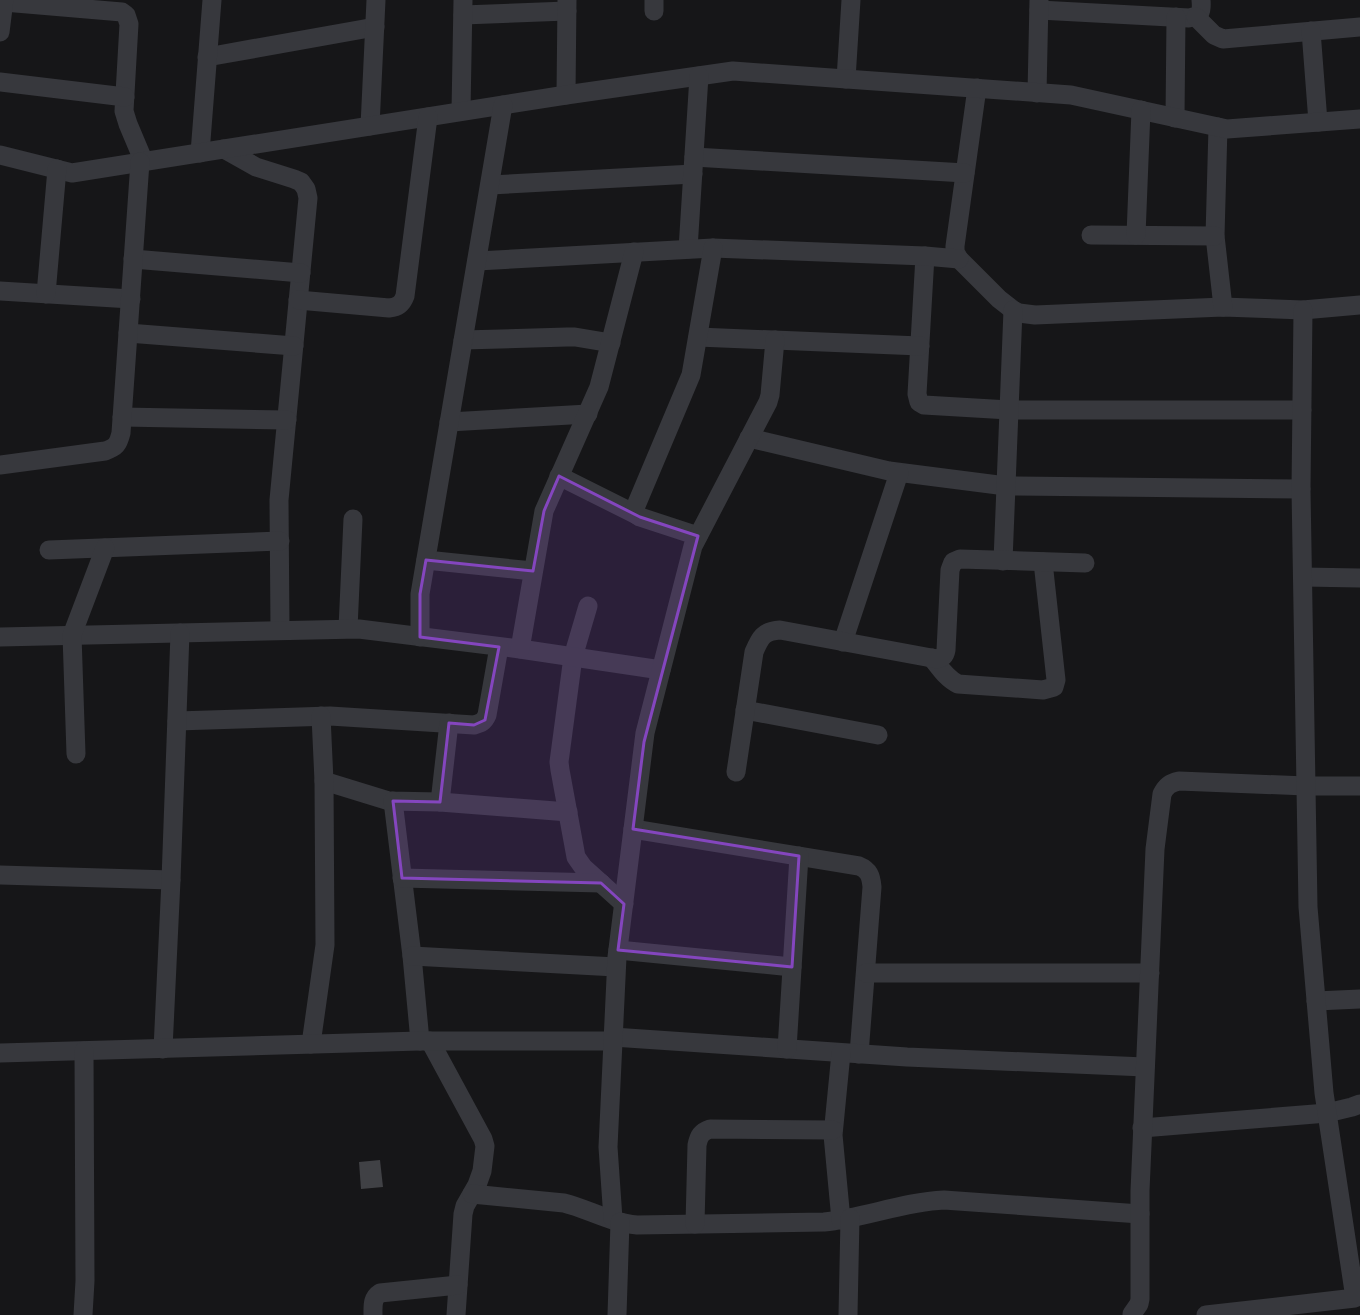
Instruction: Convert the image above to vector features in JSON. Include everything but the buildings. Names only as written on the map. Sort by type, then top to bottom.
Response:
[{"type":"street","points":[[200,153],[212,0]]},
{"type":"street","points":[[370,126],[376,0]]},
{"type":"street","points":[[846,79],[851,0]]},
{"type":"street","points":[[0,32],[4,1],[122,12],[126,15],[129,24],[124,111],[142,162],[133,259],[121,434],[119,442],[115,447],[105,451],[0,464]]},
{"type":"street","points":[[1037,93],[1039,5],[1190,18],[1199,8],[1214,35],[1223,39],[1360,27]]},
{"type":"street","points":[[461,111],[463,7],[567,6],[566,95]]},
{"type":"street","points":[[1175,118],[1176,17]]},
{"type":"street","points":[[207,57],[375,27]]},
{"type":"street","points":[[1311,31],[1318,122]]},
{"type":"street","points":[[0,156],[72,173],[461,111],[733,71],[1071,95],[1227,129],[1360,119]]},
{"type":"street","points":[[688,249],[699,76]]},
{"type":"street","points":[[0,82],[125,97]]},
{"type":"street","points":[[977,88],[955,252],[959,259],[999,299],[1013,310],[1019,313],[1035,315],[1223,307],[1303,310],[1360,305]]},
{"type":"street","points":[[420,636],[420,594],[503,105]]},
{"type":"street","points":[[1136,235],[1141,110]]},
{"type":"street","points":[[298,300],[389,308],[396,307],[402,303],[405,296],[428,117]]},
{"type":"street","points":[[1218,127],[1215,236],[1223,307]]},
{"type":"street","points":[[224,149],[256,167],[301,182],[306,189],[308,198],[279,500],[280,630]]},
{"type":"street","points":[[490,185],[693,166],[965,173]]},
{"type":"street","points":[[46,294],[58,169]]},
{"type":"street","points":[[1091,235],[1215,236]]},
{"type":"street","points":[[477,261],[713,248],[925,256],[959,259]]},
{"type":"street","points":[[637,515],[635,508],[691,375],[713,248]]},
{"type":"street","points":[[520,649],[544,511],[588,414],[599,386],[634,252]]},
{"type":"street","points":[[925,256],[917,394],[919,402],[924,405],[1009,410],[1302,410]]},
{"type":"street","points":[[133,259],[301,273]]},
{"type":"street","points":[[0,292],[130,299]]},
{"type":"street","points":[[1003,561],[1013,310]]},
{"type":"street","points":[[1206,1315],[1357,1298],[1324,1093],[1308,907],[1302,489],[1303,310]]},
{"type":"street","points":[[128,333],[294,346]]},
{"type":"street","points":[[463,340],[567,337],[611,343]]},
{"type":"street","points":[[698,337],[920,346]]},
{"type":"street","points":[[617,1315],[617,1221],[608,1147],[613,1039],[617,959],[645,733],[694,546],[765,409],[770,395],[775,340]]},
{"type":"street","points":[[450,422],[588,414]]},
{"type":"street","points":[[122,417],[287,420]]},
{"type":"street","points":[[750,438],[899,473],[1006,486],[1302,489]]},
{"type":"street","points":[[844,642],[899,473]]},
{"type":"street","points":[[559,476],[640,517],[698,536]]},
{"type":"street","points":[[348,628],[353,518]]},
{"type":"street","points":[[49,550],[280,541]]},
{"type":"street","points":[[76,754],[72,635],[105,548]]},
{"type":"street","points":[[736,772],[754,652],[759,639],[766,633],[772,630],[780,630],[932,658],[942,658],[945,655],[946,650],[950,570],[953,562],[960,559],[1085,563]]},
{"type":"street","points":[[426,560],[533,571]]},
{"type":"street","points":[[932,658],[947,676],[958,684],[1043,690],[1054,686],[1056,680],[1043,562]]},
{"type":"street","points":[[1303,577],[1360,578]]},
{"type":"street","points":[[588,606],[573,657],[559,762],[576,857],[583,867],[624,904]]},
{"type":"street","points":[[0,637],[359,628],[520,649],[661,670]]},
{"type":"street","points":[[163,1049],[180,633]]},
{"type":"street","points":[[177,721],[322,716],[474,725],[481,724],[487,715],[498,647]]},
{"type":"street","points":[[745,710],[878,735]]},
{"type":"street","points":[[311,1044],[325,945],[322,716]]},
{"type":"street","points":[[440,802],[449,723]]},
{"type":"street","points":[[324,781],[393,801],[440,802],[568,812]]},
{"type":"street","points":[[1135,1315],[1140,1299],[1142,1128],[1156,849],[1162,794],[1165,787],[1171,782],[1179,781],[1306,786],[1360,786]]},
{"type":"street","points":[[393,801],[412,956],[425,1041],[484,1142],[482,1171],[463,1214],[456,1315]]},
{"type":"street","points":[[633,830],[859,866],[866,869],[871,877],[872,887],[866,973],[833,1130],[833,1142],[846,1219],[848,1315]]},
{"type":"street","points":[[787,1049],[799,856]]},
{"type":"street","points":[[0,875],[171,880]]},
{"type":"street","points":[[402,878],[601,883]]},
{"type":"street","points":[[412,956],[617,959],[792,967]]},
{"type":"street","points":[[866,973],[1150,973]]},
{"type":"street","points":[[1316,1001],[1360,998]]},
{"type":"street","points":[[0,1053],[425,1041],[613,1039],[907,1057],[1145,1066]]},
{"type":"street","points":[[83,1315],[85,1281],[84,1051]]},
{"type":"street","points":[[1142,1128],[1327,1113],[1360,1104]]},
{"type":"street","points":[[695,1224],[697,1145],[699,1136],[704,1131],[710,1129],[833,1130]]},
{"type":"street","points":[[472,1194],[564,1203],[617,1221],[637,1225],[824,1222],[846,1219],[923,1202],[944,1200],[1140,1214]]},
{"type":"street","points":[[373,1315],[374,1300],[376,1295],[380,1292],[458,1285]]},
{"type":"highlighted area","points":[[559,476],[640,517],[698,536],[644,742],[633,829],[799,856],[792,967],[618,950],[624,904],[601,883],[402,878],[393,801],[440,802],[449,723],[474,725],[485,720],[499,647],[420,637],[420,594],[426,560],[533,571],[544,511]]}]
